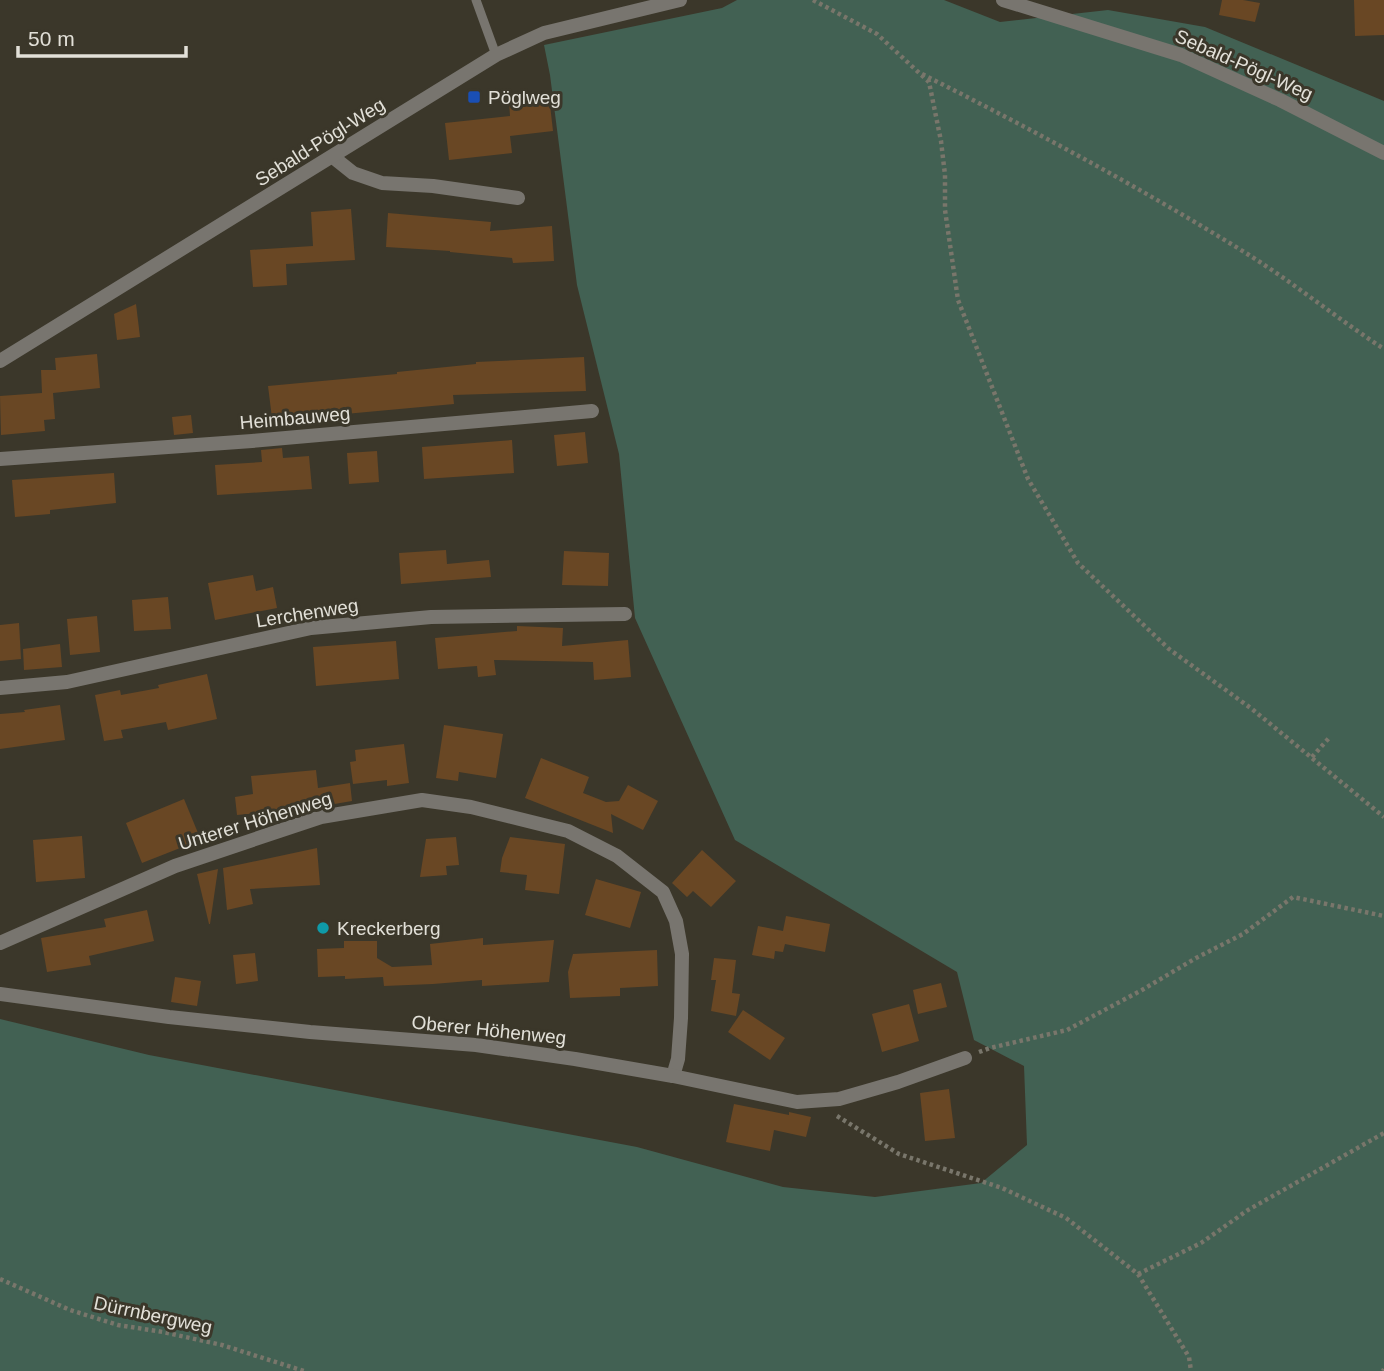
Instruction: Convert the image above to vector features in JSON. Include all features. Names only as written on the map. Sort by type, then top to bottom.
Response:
[{"type":"street","name":"Sebald-Pögl-Weg","points":[[0,361],[496,55],[544,33],[680,0]]},
{"type":"street","name":"Sebald-Pögl-Weg","points":[[1003,0],[1181,55],[1280,100],[1384,153]]},
{"type":"street","points":[[333,157],[353,173],[382,183],[433,186],[518,198]]},
{"type":"street","name":"Heimbauweg","points":[[0,458],[252,441],[592,411]]},
{"type":"street","name":"Lerchenweg","points":[[0,688],[67,682],[311,628],[431,617],[625,614]]},
{"type":"street","name":"Unterer Höhenweg","points":[[0,943],[175,866],[321,817],[422,800],[471,807],[568,831],[617,856],[663,892],[676,921],[682,954],[678,1059],[673,1076]]},
{"type":"street","name":"Oberer Höhenweg","points":[[0,994],[310,1032],[476,1045],[673,1076],[797,1102],[839,1099],[965,1058]]},
{"type":"lane","points":[[476,0],[496,55]]},
{"type":"path","points":[[813,0],[877,34],[929,82],[941,141],[945,174],[944,210],[958,300],[1028,479],[1079,563],[1169,649],[1252,709],[1384,817]]},
{"type":"path","points":[[915,70],[1027,127],[1238,248],[1384,349]]},
{"type":"path","points":[[1312,757],[1329,738]]},
{"type":"path","points":[[965,1058],[990,1048],[1067,1030],[1243,934],[1293,897],[1384,916]]},
{"type":"path","points":[[834,1114],[899,1154],[1002,1188],[1066,1218],[1138,1273],[1189,1357],[1191,1371]]},
{"type":"path","points":[[1138,1273],[1201,1243],[1248,1210],[1384,1133]]},
{"type":"path","name":"Dürrnbergweg","points":[[0,1279],[70,1310],[118,1325],[222,1345],[304,1371]]},
{"type":"green space","points":[[737,0],[944,0],[1000,22],[1108,10],[1205,27],[1384,101],[1384,1371],[0,1371],[0,1019],[149,1055],[637,1147],[783,1187],[875,1197],[981,1183],[1027,1145],[1024,1066],[974,1040],[957,972],[735,840],[635,618],[619,454],[577,285],[544,45],[722,8]]},
{"type":"building","points":[[1222,0],[1260,3],[1255,22],[1219,15]]},
{"type":"building","points":[[1354,0],[1384,0],[1384,35],[1355,36]]},
{"type":"building","points":[[549,96],[553,131],[510,136],[512,153],[449,160],[445,123],[510,116],[509,101]]},
{"type":"building","points":[[351,209],[355,260],[286,264],[287,285],[253,287],[250,250],[313,246],[311,212]]},
{"type":"building","points":[[388,213],[491,222],[490,231],[552,226],[554,261],[513,263],[512,258],[386,247]]},
{"type":"building","points":[[136,304],[140,337],[117,340],[114,314]]},
{"type":"building","points":[[97,354],[100,388],[53,393],[55,419],[44,420],[45,431],[1,435],[0,396],[42,393],[41,370],[56,370],[55,358]]},
{"type":"building","points":[[584,357],[586,391],[453,395],[454,404],[272,418],[268,386],[397,374],[476,362]]},
{"type":"building","points":[[191,415],[193,433],[174,435],[172,417]]},
{"type":"building","points":[[585,432],[588,463],[557,466],[554,435]]},
{"type":"building","points":[[512,440],[514,473],[424,479],[422,447]]},
{"type":"building","points":[[282,448],[283,458],[309,456],[312,489],[217,495],[215,465],[262,462],[261,450]]},
{"type":"building","points":[[377,451],[379,482],[349,484],[347,453]]},
{"type":"building","points":[[114,473],[116,503],[50,510],[50,514],[15,517],[12,480]]},
{"type":"building","points":[[446,550],[447,564],[489,560],[491,577],[401,584],[399,553]]},
{"type":"building","points":[[564,551],[609,553],[608,586],[562,585]]},
{"type":"building","points":[[253,575],[256,591],[273,587],[277,608],[215,620],[208,583]]},
{"type":"building","points":[[168,597],[171,629],[134,631],[132,600]]},
{"type":"building","points":[[97,616],[100,652],[70,655],[67,619]]},
{"type":"building","points":[[19,623],[21,659],[0,661],[0,625]]},
{"type":"building","points":[[517,626],[563,628],[562,646],[628,640],[631,677],[594,680],[593,662],[494,660],[496,675],[478,677],[477,666],[438,669],[435,638],[517,631]]},
{"type":"building","points":[[396,641],[399,679],[316,686],[313,647]]},
{"type":"building","points":[[60,644],[62,667],[24,670],[23,649]]},
{"type":"building","points":[[207,674],[217,719],[168,730],[166,722],[121,730],[123,738],[104,741],[95,695],[120,690],[121,695],[159,688],[158,685]]},
{"type":"building","points":[[60,705],[65,740],[0,749],[0,714]]},
{"type":"building","points":[[444,725],[503,734],[496,778],[459,772],[458,781],[436,778]]},
{"type":"building","points":[[404,744],[409,783],[387,786],[387,780],[353,784],[350,762],[356,761],[355,750]]},
{"type":"building","points":[[541,758],[589,777],[583,793],[606,802],[619,801],[628,785],[658,801],[643,830],[611,814],[613,833],[525,798]]},
{"type":"building","points":[[316,770],[318,788],[350,783],[352,801],[237,815],[235,797],[253,794],[251,776]]},
{"type":"building","points":[[184,799],[198,833],[198,841],[142,863],[126,823]]},
{"type":"building","points":[[82,836],[85,878],[36,882],[33,840]]},
{"type":"building","points":[[456,837],[459,865],[446,866],[447,875],[420,877],[426,839]]},
{"type":"building","points":[[510,837],[565,844],[559,894],[525,890],[527,875],[500,872]]},
{"type":"building","points":[[317,848],[320,885],[250,889],[253,904],[227,910],[223,868]]},
{"type":"building","points":[[702,850],[736,881],[711,907],[693,891],[687,897],[672,883]]},
{"type":"building","points":[[218,869],[210,924],[209,924],[197,874]]},
{"type":"building","points":[[596,879],[641,892],[630,928],[585,915]]},
{"type":"building","points":[[147,910],[154,941],[89,956],[91,965],[47,972],[41,938],[106,927],[104,919]]},
{"type":"building","points":[[786,916],[830,924],[825,952],[785,944],[783,952],[775,951],[774,959],[752,955],[758,926],[783,931]]},
{"type":"building","points":[[483,938],[483,945],[554,940],[549,982],[482,986],[482,980],[384,986],[383,977],[318,977],[317,949],[344,948],[344,941],[377,941],[377,958],[392,967],[432,965],[430,944]]},
{"type":"building","points":[[657,950],[658,986],[620,988],[620,996],[570,998],[568,972],[573,954]]},
{"type":"building","points":[[255,953],[258,981],[236,984],[233,955]]},
{"type":"building","points":[[714,958],[736,960],[732,993],[740,994],[736,1016],[711,1011],[716,980],[711,980]]},
{"type":"building","points":[[175,977],[201,981],[197,1006],[171,1002]]},
{"type":"building","points":[[941,983],[947,1007],[918,1014],[913,990]]},
{"type":"building","points":[[909,1004],[919,1041],[882,1052],[872,1014]]},
{"type":"building","points":[[743,1010],[785,1038],[770,1060],[728,1032]]},
{"type":"building","points":[[949,1089],[955,1138],[925,1141],[920,1093]]},
{"type":"building","points":[[734,1104],[811,1117],[806,1137],[774,1130],[770,1151],[726,1142]]},
{"type":"place","name":"Pöglweg","points":[[474,97]]},
{"type":"place","name":"Kreckerberg","points":[[323,928]]}]
